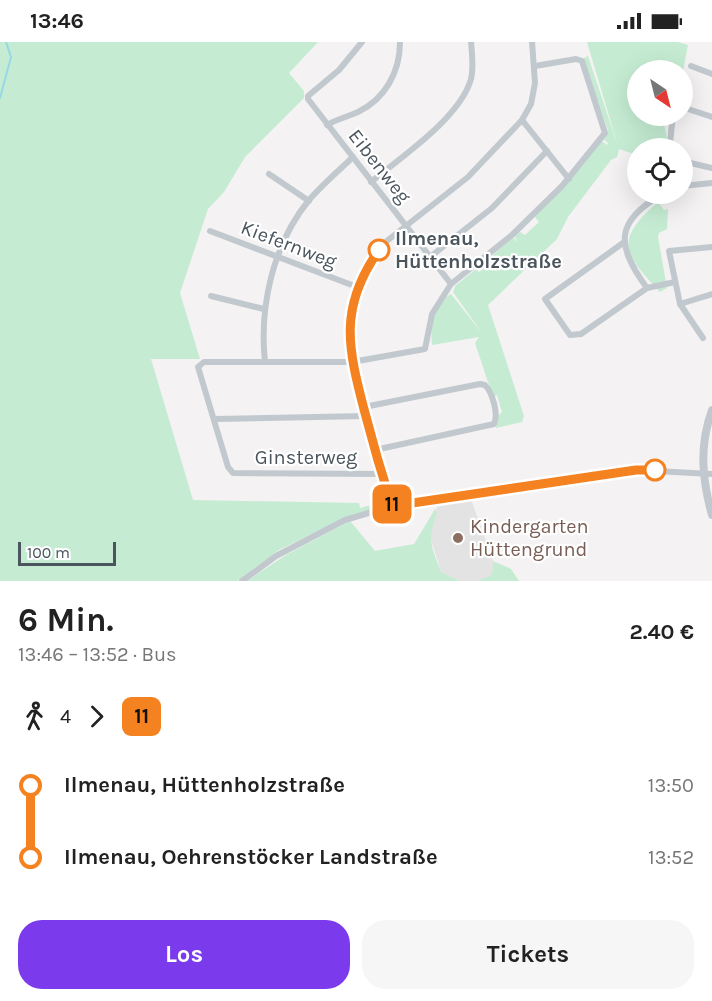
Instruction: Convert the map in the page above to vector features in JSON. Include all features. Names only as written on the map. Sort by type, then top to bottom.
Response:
[{"type":"street","name":"Eibenweg","points":[[362,42],[339,70],[308,96],[327,125],[450,284]]},
{"type":"street","points":[[327,125],[359,111],[382,93],[397,65],[400,42]]},
{"type":"street","points":[[371,182],[429,134],[460,100],[472,75],[471,42]]},
{"type":"street","points":[[392,506],[352,362],[349,323],[357,287],[379,250],[468,177],[522,120],[534,93],[536,66],[532,42]]},
{"type":"street","points":[[352,158],[309,201],[278,257],[264,309],[265,362],[352,362],[425,349],[428,345],[432,314],[450,284],[512,235],[569,178],[605,133],[582,61],[576,59],[536,66]]},
{"type":"street","points":[[693,67],[712,74]]},
{"type":"street","points":[[693,111],[712,117]]},
{"type":"street","points":[[522,120],[569,178]]},
{"type":"street","points":[[430,257],[492,208],[547,150]]},
{"type":"street","points":[[693,164],[712,168]]},
{"type":"street","points":[[269,174],[309,201]]},
{"type":"street","points":[[693,185],[712,183]]},
{"type":"street","points":[[647,288],[629,260],[623,243],[629,222],[651,204]]},
{"type":"street","name":"Kiefernweg","points":[[210,231],[357,287]]},
{"type":"street","points":[[623,243],[547,295],[545,299],[547,304],[573,337],[596,325],[647,288],[675,282]]},
{"type":"street","points":[[703,338],[680,304],[669,251],[712,247]]},
{"type":"street","points":[[680,304],[712,294]]},
{"type":"street","points":[[211,296],[264,309]]},
{"type":"street","name":"Ginsterweg","points":[[265,362],[204,362],[198,369],[228,467],[233,473],[382,474]]},
{"type":"street","points":[[364,407],[480,384],[488,387],[497,418],[494,424],[375,450]]},
{"type":"street","points":[[712,410],[705,436],[702,473],[712,515]]},
{"type":"street","points":[[214,419],[366,416]]},
{"type":"street","points":[[242,581],[276,556],[345,520],[392,506],[636,470],[712,474]]},
{"type":"shaded area","name":"Kindergarten Hüttengrund","points":[[471,499],[493,561],[493,570],[490,577],[476,581],[460,581],[441,572],[429,533],[438,504]]},
{"type":"green space","points":[[0,42],[318,42],[289,73],[304,91],[304,98],[245,157],[224,192],[208,209],[180,293],[200,359],[151,359],[193,500],[359,503],[360,508],[371,505],[376,508],[332,524],[279,550],[237,581],[0,581]]},
{"type":"green space","points":[[587,42],[678,42],[688,45],[685,60],[627,60],[627,126],[664,126],[667,138],[627,138],[627,152],[619,149],[617,157],[611,160],[568,217],[557,239],[488,305],[524,416],[522,422],[496,428],[498,416],[502,412],[497,395],[493,397],[475,343],[479,337],[432,345],[434,316],[440,303],[451,294],[482,333],[453,292],[455,286],[476,269],[479,272],[482,270],[479,266],[483,263],[489,267],[485,262],[513,237],[517,242],[515,236],[520,232],[525,235],[539,222],[535,217],[602,141],[607,145],[608,143],[604,140],[608,130],[582,59],[588,56],[618,146]]},
{"type":"green space","points":[[656,204],[660,204],[664,210],[668,209],[667,229],[659,233],[658,237],[667,288],[660,292],[631,256],[630,237],[644,215]]},
{"type":"green space","points":[[435,509],[437,513],[431,542],[435,555],[441,572],[460,581],[247,581],[286,555],[350,521],[375,551],[414,544]]},
{"type":"green space","points":[[493,561],[511,569],[519,581],[476,581],[490,576]]},
{"type":"waterway","points":[[0,98],[11,57],[6,42]]},
{"type":"bus line","name":"11","points":[[379,250],[369,263],[357,287],[348,333],[353,370],[392,506],[636,470],[655,470]]},
{"type":"place","name":"Ilmenau, Hüttenholzstraße","points":[[379,250]]},
{"type":"place","name":"Kindergarten Hüttengrund","points":[[458,538]]}]
